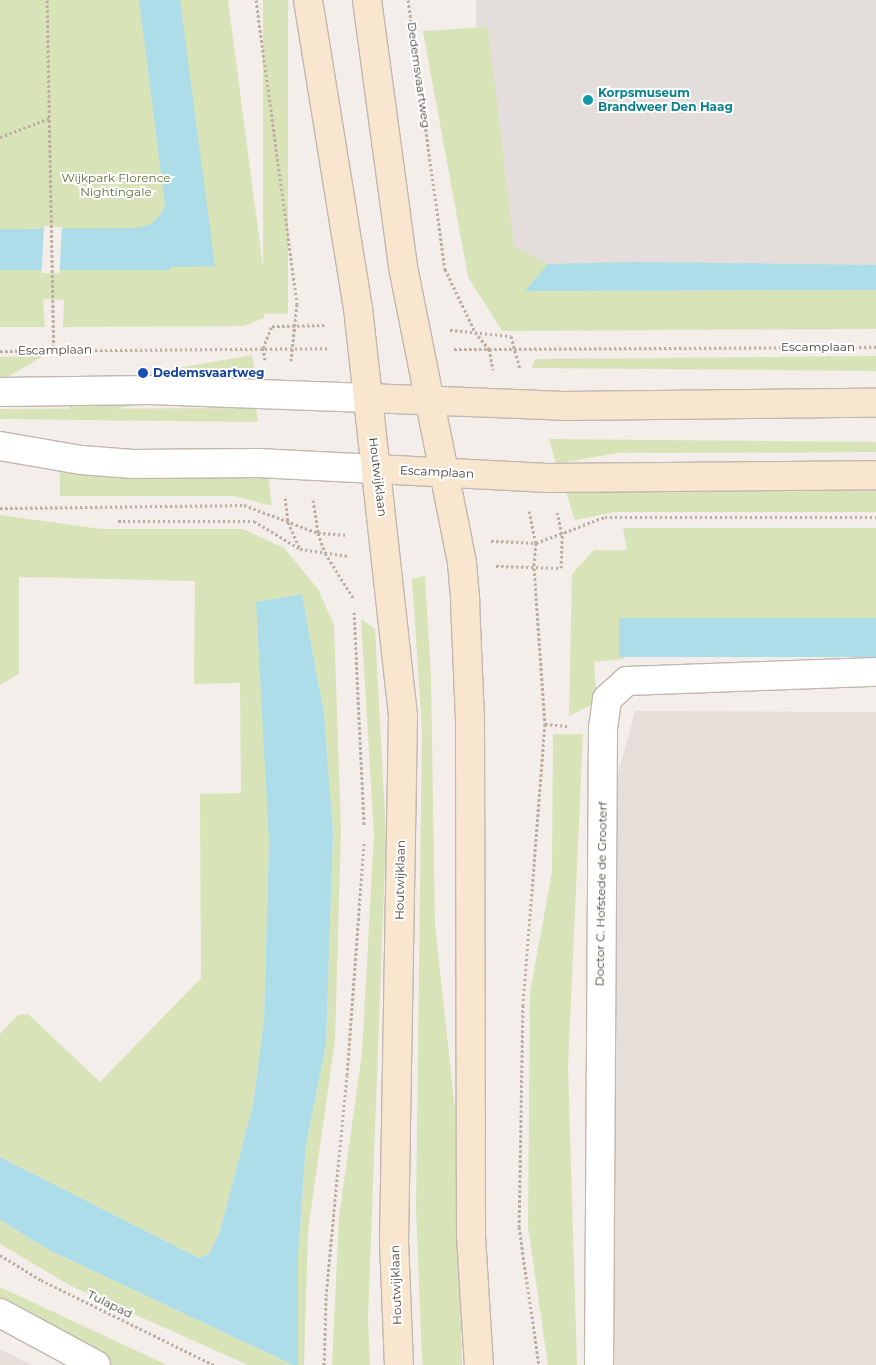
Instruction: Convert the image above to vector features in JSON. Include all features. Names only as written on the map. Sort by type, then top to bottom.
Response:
[{"type":"main road","points":[[308,0],[358,308],[368,398],[564,406],[876,403]]},
{"type":"main road","points":[[367,0],[402,257],[428,400],[462,563],[470,718],[472,1236],[479,1365]]},
{"type":"main road","name":"Houtwijklaan","points":[[368,398],[388,558],[403,716],[394,1241],[399,1365]]},
{"type":"main road","name":"Escamplaan","points":[[376,469],[548,478],[876,475]]},
{"type":"street","points":[[0,392],[150,390],[368,398]]},
{"type":"street","name":"Escamplaan","points":[[0,446],[81,460],[133,464],[258,463],[376,469]]},
{"type":"street","name":"Doctor C. Hofstede de Grooterf","points":[[598,1365],[603,767],[607,699],[627,681],[876,672]]},
{"type":"street","points":[[0,1313],[96,1365]]},
{"type":"path","points":[[47,0],[54,349]]},
{"type":"path","name":"Escamplaan","points":[[0,351],[290,348],[297,325],[297,304],[256,0]]},
{"type":"path","name":"Dedemsvaartweg","points":[[408,0],[445,269]]},
{"type":"path","points":[[0,137],[50,118]]},
{"type":"path","name":"Escamplaan","points":[[489,349],[876,347]]},
{"type":"path","points":[[0,508],[244,505],[288,522]]},
{"type":"path","points":[[539,1365],[519,1227],[523,1005],[544,724],[534,568],[536,543],[605,517],[876,517]]},
{"type":"path","points":[[118,521],[254,521],[300,549],[325,554],[388,558]]},
{"type":"path","points":[[318,533],[325,554],[354,599],[364,834],[347,1075],[326,1296],[324,1365]]},
{"type":"path","points":[[462,563],[561,568]]},
{"type":"path","name":"Tulapad","points":[[0,1255],[40,1280],[214,1365]]},
{"type":"shaded area","points":[[476,0],[876,0],[876,283],[476,283]]},
{"type":"shaded area","points":[[635,711],[876,712],[876,1365],[610,1365],[611,800]]},
{"type":"shaded area","points":[[0,1349],[32,1365],[0,1365]]},
{"type":"green space","name":"Wijkpark Florence Nightingale","points":[[0,0],[228,0],[266,291],[264,318],[244,326],[63,327],[64,300],[43,299],[45,327],[0,327]]},
{"type":"green space","points":[[263,0],[288,0],[288,314],[263,314]]},
{"type":"green space","points":[[488,27],[514,246],[548,264],[526,291],[876,290],[876,329],[502,331],[468,277],[423,31]]},
{"type":"green space","points":[[252,355],[257,384],[71,416],[66,388]]},
{"type":"green space","points":[[44,356],[0,381],[0,357]]},
{"type":"green space","points":[[876,356],[876,371],[532,368],[535,359]]},
{"type":"green space","points":[[256,408],[258,422],[0,419],[0,409]]},
{"type":"green space","points":[[549,439],[876,442],[876,452],[616,453],[556,464]]},
{"type":"green space","points":[[60,471],[110,475],[268,476],[272,506],[234,496],[60,496]]},
{"type":"green space","points":[[876,491],[876,512],[615,512],[575,520],[566,492]]},
{"type":"green space","points":[[0,515],[101,529],[243,529],[284,548],[318,589],[334,625],[341,831],[335,1040],[308,1231],[304,1365],[298,1365],[298,1256],[306,1145],[326,1045],[333,833],[324,714],[302,594],[269,840],[264,1020],[253,1105],[220,1231],[209,1254],[199,1258],[0,1157],[0,1034],[18,1015],[28,1014],[100,1082],[201,978],[200,794],[241,793],[240,683],[194,684],[195,581],[19,577],[19,674],[0,685]]},
{"type":"green space","points":[[623,528],[876,528],[876,618],[620,620],[624,659],[594,662],[597,702],[569,716],[572,574],[594,550],[627,550]]},
{"type":"green space","points":[[425,576],[431,677],[435,924],[455,1110],[462,1365],[423,1365],[422,1359],[416,1209],[422,731],[412,579]]},
{"type":"green space","points":[[361,619],[375,629],[386,834],[368,1319],[370,1365],[332,1365],[339,1217],[362,1053],[374,835]]},
{"type":"green space","points":[[553,734],[583,734],[568,1066],[577,1365],[548,1365],[528,1227],[530,993],[552,872]]},
{"type":"green space","points":[[0,1220],[49,1250],[293,1365],[248,1365],[71,1286],[0,1244]]},
{"type":"green space","points":[[0,1287],[167,1365],[93,1365],[0,1318]]},
{"type":"water","points":[[139,0],[180,0],[215,266],[171,267],[170,270],[0,270],[0,229],[137,228],[151,224],[161,214],[165,205]]},
{"type":"water","points":[[634,262],[876,265],[876,290],[525,291],[548,264]]},
{"type":"water","points":[[302,594],[324,714],[333,833],[326,1045],[306,1145],[298,1256],[298,1365],[293,1365],[49,1250],[0,1220],[0,1157],[199,1258],[209,1254],[220,1231],[253,1105],[264,1020],[269,840],[256,602]]},
{"type":"water","points":[[619,618],[876,618],[876,657],[619,657]]},
{"type":"pier","points":[[44,226],[62,227],[60,274],[42,273]]},
{"type":"place","name":"Korpsmuseum Brandweer Den Haag","points":[[588,100]]},
{"type":"place","name":"Dedemsvaartweg","points":[[143,373]]}]
